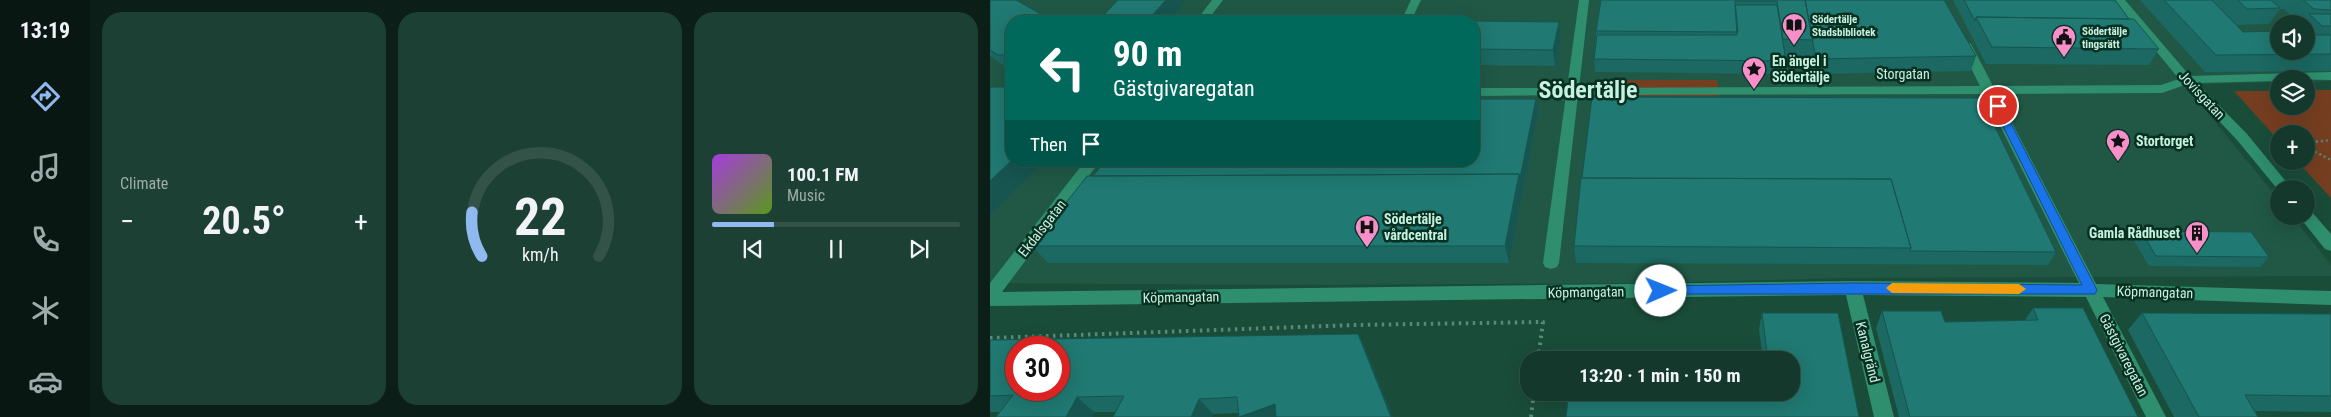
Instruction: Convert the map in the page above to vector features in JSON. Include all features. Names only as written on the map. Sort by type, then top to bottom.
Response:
[{"type":"street","points":[[1206,15],[1218,0]]},
{"type":"street","points":[[1409,15],[1416,0]]},
{"type":"street","points":[[1551,263],[1584,0]]},
{"type":"street","name":"Jovisgatan","points":[[2119,0],[2187,80],[2242,137],[2278,180]]},
{"type":"street","name":"Gästgivaregatan","points":[[1960,35],[2156,417]]},
{"type":"street","points":[[1818,76],[1821,90]]},
{"type":"street","name":"Storgatan","points":[[1480,92],[1989,89],[2162,90],[2187,80],[2331,76]]},
{"type":"street","name":"Ekdalsgatan","points":[[990,295],[1088,167]]},
{"type":"street","points":[[2314,225],[2331,245]]},
{"type":"street","name":"Köpmangatan","points":[[990,299],[1853,288],[2091,290],[2331,298]]},
{"type":"street","name":"Kanalgränd","points":[[1853,288],[1884,417]]},
{"type":"path","points":[[2315,142],[2331,140]]},
{"type":"path","points":[[2315,152],[2331,160]]},
{"type":"path","points":[[990,338],[1353,325],[1543,322],[1539,351]]},
{"type":"path","points":[[1531,417],[1533,401]]},
{"type":"shaded area","points":[[990,0],[2312,0],[2331,16],[2331,81],[2315,82],[2315,70],[2270,70],[2270,82],[2185,85],[2270,189],[2270,225],[2299,225],[2331,265],[2331,276],[1843,278],[1651,283],[1282,285],[990,283]]},
{"type":"shaded area","points":[[1624,80],[1717,80],[1719,96],[1623,96]]},
{"type":"shaded area","points":[[2315,90],[2331,90],[2331,198],[2305,170],[2315,170],[2315,125],[2270,125],[2270,131],[2234,91],[2270,91],[2270,115],[2315,115]]},
{"type":"building","points":[[990,0],[1016,0],[1042,15],[1005,15],[1005,55],[998,55],[990,50]]},
{"type":"building","points":[[1118,0],[1166,0],[1152,15],[1104,15]]},
{"type":"building","points":[[1601,0],[1805,0],[1813,40],[1783,39],[1777,1],[1735,1],[1738,32],[1596,31]]},
{"type":"building","points":[[1805,0],[1944,0],[1976,56],[1816,59]]},
{"type":"building","points":[[1964,0],[2115,0],[2129,19],[1976,17],[1975,21]]},
{"type":"building","points":[[2164,0],[2212,0],[2243,32],[2270,31],[2270,55],[2216,55]]},
{"type":"building","points":[[2238,0],[2271,0],[2280,8],[2247,9]]},
{"type":"building","points":[[2303,0],[2331,0],[2331,10],[2314,9]]},
{"type":"building","points":[[1735,5],[1777,5],[1786,61],[1594,59],[1597,35],[1737,35]]},
{"type":"building","points":[[2331,14],[2331,26],[2322,26],[2315,20],[2315,15],[2310,15]]},
{"type":"building","points":[[1976,17],[2134,19],[2159,49],[1992,47]]},
{"type":"building","points":[[1480,21],[1559,22],[1553,50],[1480,49]]},
{"type":"building","points":[[2315,35],[2331,35],[2331,54],[2315,54]]},
{"type":"building","points":[[990,87],[1005,87],[1005,167],[990,181]]},
{"type":"building","points":[[1592,97],[1981,98],[2056,252],[1910,251],[1911,248],[1891,179],[1582,178]]},
{"type":"building","points":[[1480,99],[1536,99],[1520,178],[1519,174],[1093,176],[1100,167],[1480,167]]},
{"type":"building","points":[[1519,174],[1505,246],[1032,246],[1087,176]]},
{"type":"building","points":[[1581,178],[1891,179],[1911,248],[1574,246]]},
{"type":"building","points":[[2141,231],[2251,232],[2269,257],[2156,256]]},
{"type":"building","points":[[2033,308],[2083,308],[2138,417],[1910,417],[1882,311],[1941,311],[1945,322],[2038,320]]},
{"type":"building","points":[[1762,313],[1838,313],[1859,417],[1566,417],[1568,401],[1800,401],[1800,351],[1767,351]]},
{"type":"building","points":[[2142,313],[2331,314],[2331,396],[2245,395],[2258,417],[2199,417]]},
{"type":"building","points":[[1358,334],[1391,417],[1276,417],[1275,404],[1239,417],[1237,397],[1199,399],[1191,417],[1113,417],[1124,396],[1077,397],[1066,417],[996,417],[1008,401],[1070,401],[1070,339]]},
{"type":"building","points":[[990,340],[1005,340],[1005,395],[990,396]]},
{"type":"slow traffic","points":[[1892,288],[2019,289]]},
{"type":"place","name":"Södertälje Stadsbibliotek","points":[[1794,46]]},
{"type":"place","name":"Södertälje tingsrätt","points":[[2064,58]]},
{"type":"place","name":"En ängel i Södertälje","points":[[1754,90]]},
{"type":"place","name":"Stortorget","points":[[2118,162]]},
{"type":"place","name":"Södertälje vårdcentral","points":[[1367,248]]},
{"type":"place","name":"Gamla Rådhuset","points":[[2197,254]]},
{"type":"district","name":"Södertälje","points":[[1588,90]]},
{"type":"route","points":[[1661,291],[1853,288],[2091,290],[1998,106]]}]
